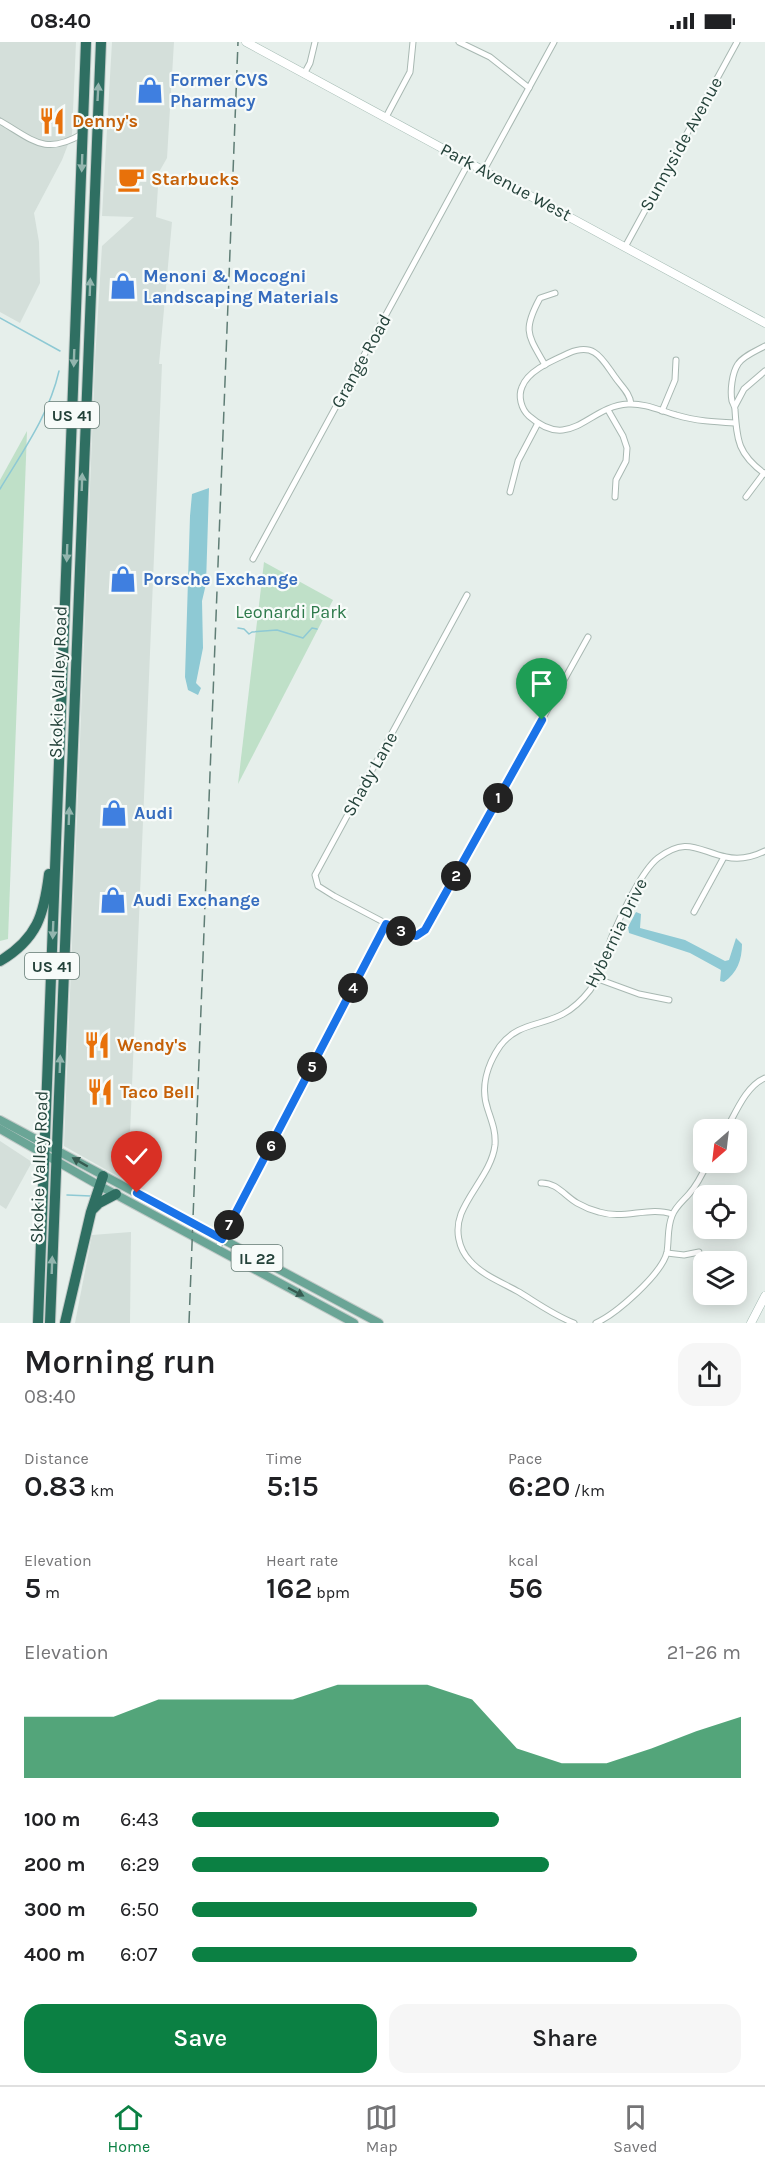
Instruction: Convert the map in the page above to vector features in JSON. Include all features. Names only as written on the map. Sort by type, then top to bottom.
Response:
[{"type":"highway","name":"Skokie Valley Road","points":[[38,1323],[86,42]]},
{"type":"highway","name":"Skokie Valley Road","points":[[50,1323],[100,42]]},
{"type":"highway","points":[[0,961],[21,946],[42,915],[47,894],[59,787]]},
{"type":"highway","points":[[65,1323],[91,1212],[102,1181]]},
{"type":"highway","points":[[91,1212],[99,1203],[116,1194]]},
{"type":"main road","points":[[0,1120],[44,1149]]},
{"type":"main road","points":[[0,1129],[44,1149]]},
{"type":"main road","name":"IL 22","points":[[44,1149],[56,1149],[102,1181],[116,1194],[354,1323]]},
{"type":"main road","name":"IL 22","points":[[44,1149],[56,1162],[102,1181],[222,1239],[379,1323]]},
{"type":"street","name":"Park Avenue West","points":[[246,42],[765,323]]},
{"type":"street","points":[[304,74],[310,63],[315,42]]},
{"type":"street","points":[[386,117],[410,72],[413,42]]},
{"type":"street","points":[[459,42],[490,57],[529,88]]},
{"type":"street","points":[[484,170],[554,42]]},
{"type":"street","name":"Sunnyside Avenue","points":[[625,247],[737,42]]},
{"type":"street","points":[[0,122],[44,146],[69,142],[83,134]]},
{"type":"street","name":"Grange Road","points":[[252,559],[469,162]]},
{"type":"street","points":[[545,365],[530,338],[529,322],[540,298],[555,293]]},
{"type":"street","points":[[735,406],[732,401],[733,374],[739,362],[765,346]]},
{"type":"street","points":[[631,404],[629,395],[597,354],[588,350],[578,350],[545,365],[528,377],[521,390],[521,402],[525,412],[538,423],[554,430],[562,431],[617,406],[631,404],[695,420],[735,423]]},
{"type":"street","points":[[662,411],[675,380],[676,360]]},
{"type":"street","points":[[746,497],[765,474],[754,466],[740,448],[735,423],[735,406],[744,389],[765,371]]},
{"type":"street","points":[[732,385],[744,389]]},
{"type":"street","points":[[608,410],[624,436],[627,448],[626,461],[616,480],[615,497]]},
{"type":"street","points":[[510,492],[518,460],[538,423]]},
{"type":"street","name":"Shady Lane","points":[[467,595],[315,875],[318,886],[386,924],[416,936],[425,930],[588,637]]},
{"type":"street","name":"Hybernia Drive","points":[[574,1323],[480,1269],[471,1262],[460,1242],[459,1220],[486,1170],[495,1145],[494,1127],[486,1107],[484,1089],[489,1068],[507,1038],[522,1028],[564,1014],[582,1000],[598,979],[614,932],[647,869],[655,860],[678,848],[695,847],[724,857],[748,858],[765,851]]},
{"type":"street","points":[[694,912],[724,857]]},
{"type":"street","points":[[217,1249],[386,924]]},
{"type":"street","points":[[598,979],[639,994],[669,999]]},
{"type":"street","points":[[732,1119],[747,1093],[765,1078]]},
{"type":"street","points":[[596,1323],[615,1311],[656,1272],[667,1253],[672,1214],[691,1193],[702,1173]]},
{"type":"street","points":[[541,1182],[553,1185],[576,1203],[601,1213],[628,1215],[661,1210],[672,1214]]},
{"type":"street","points":[[667,1253],[684,1255],[693,1253]]},
{"type":"street","points":[[751,1323],[765,1296]]},
{"type":"shaded area","points":[[0,42],[76,42],[72,134],[62,160],[34,213],[39,242],[40,283],[20,323],[0,312]]},
{"type":"shaded area","points":[[112,42],[174,42],[167,158],[159,172],[156,217],[172,222],[159,364],[162,364],[128,1182],[64,1146],[95,361],[102,246],[134,217],[102,216]]},
{"type":"shaded area","points":[[0,1141],[32,1162],[6,1209],[0,1205]]},
{"type":"shaded area","points":[[131,1232],[130,1323],[75,1323],[92,1235]]},
{"type":"green space","points":[[27,431],[8,939],[0,941],[0,480]]},
{"type":"green space","name":"Leonardi Park","points":[[264,562],[333,600],[238,784]]},
{"type":"water","points":[[209,488],[206,584],[202,601],[203,648],[196,683],[201,688],[198,695],[188,690],[185,677],[190,516],[192,494]]},
{"type":"water","points":[[636,912],[641,914],[640,928],[685,940],[725,961],[729,960],[736,938],[742,944],[740,961],[729,978],[724,982],[720,981],[721,970],[690,953],[629,933],[628,927]]},
{"type":"waterway","points":[[0,318],[60,351]]},
{"type":"waterway","points":[[0,489],[42,418],[59,371]]},
{"type":"waterway","points":[[238,628],[244,629],[249,634],[277,630],[303,638],[312,628],[317,629]]},
{"type":"waterway","points":[[67,1195],[91,1196]]},
{"type":"railway","points":[[189,1323],[238,42]]},
{"type":"place","name":"Former CVS Pharmacy","points":[[150,90]]},
{"type":"place","name":"Denny's","points":[[52,121]]},
{"type":"place","name":"Starbucks","points":[[131,179]]},
{"type":"place","name":"Menoni & Mocogni Landscaping Materials","points":[[123,286]]},
{"type":"place","name":"Porsche Exchange","points":[[123,579]]},
{"type":"place","name":"Audi","points":[[114,813]]},
{"type":"place","name":"Audi Exchange","points":[[113,900]]},
{"type":"place","name":"Wendy's","points":[[97,1045]]},
{"type":"place","name":"Taco Bell","points":[[100,1092]]},
{"type":"route","points":[[137,1193],[222,1239],[386,924],[406,934],[416,936],[425,930],[542,720]]}]
